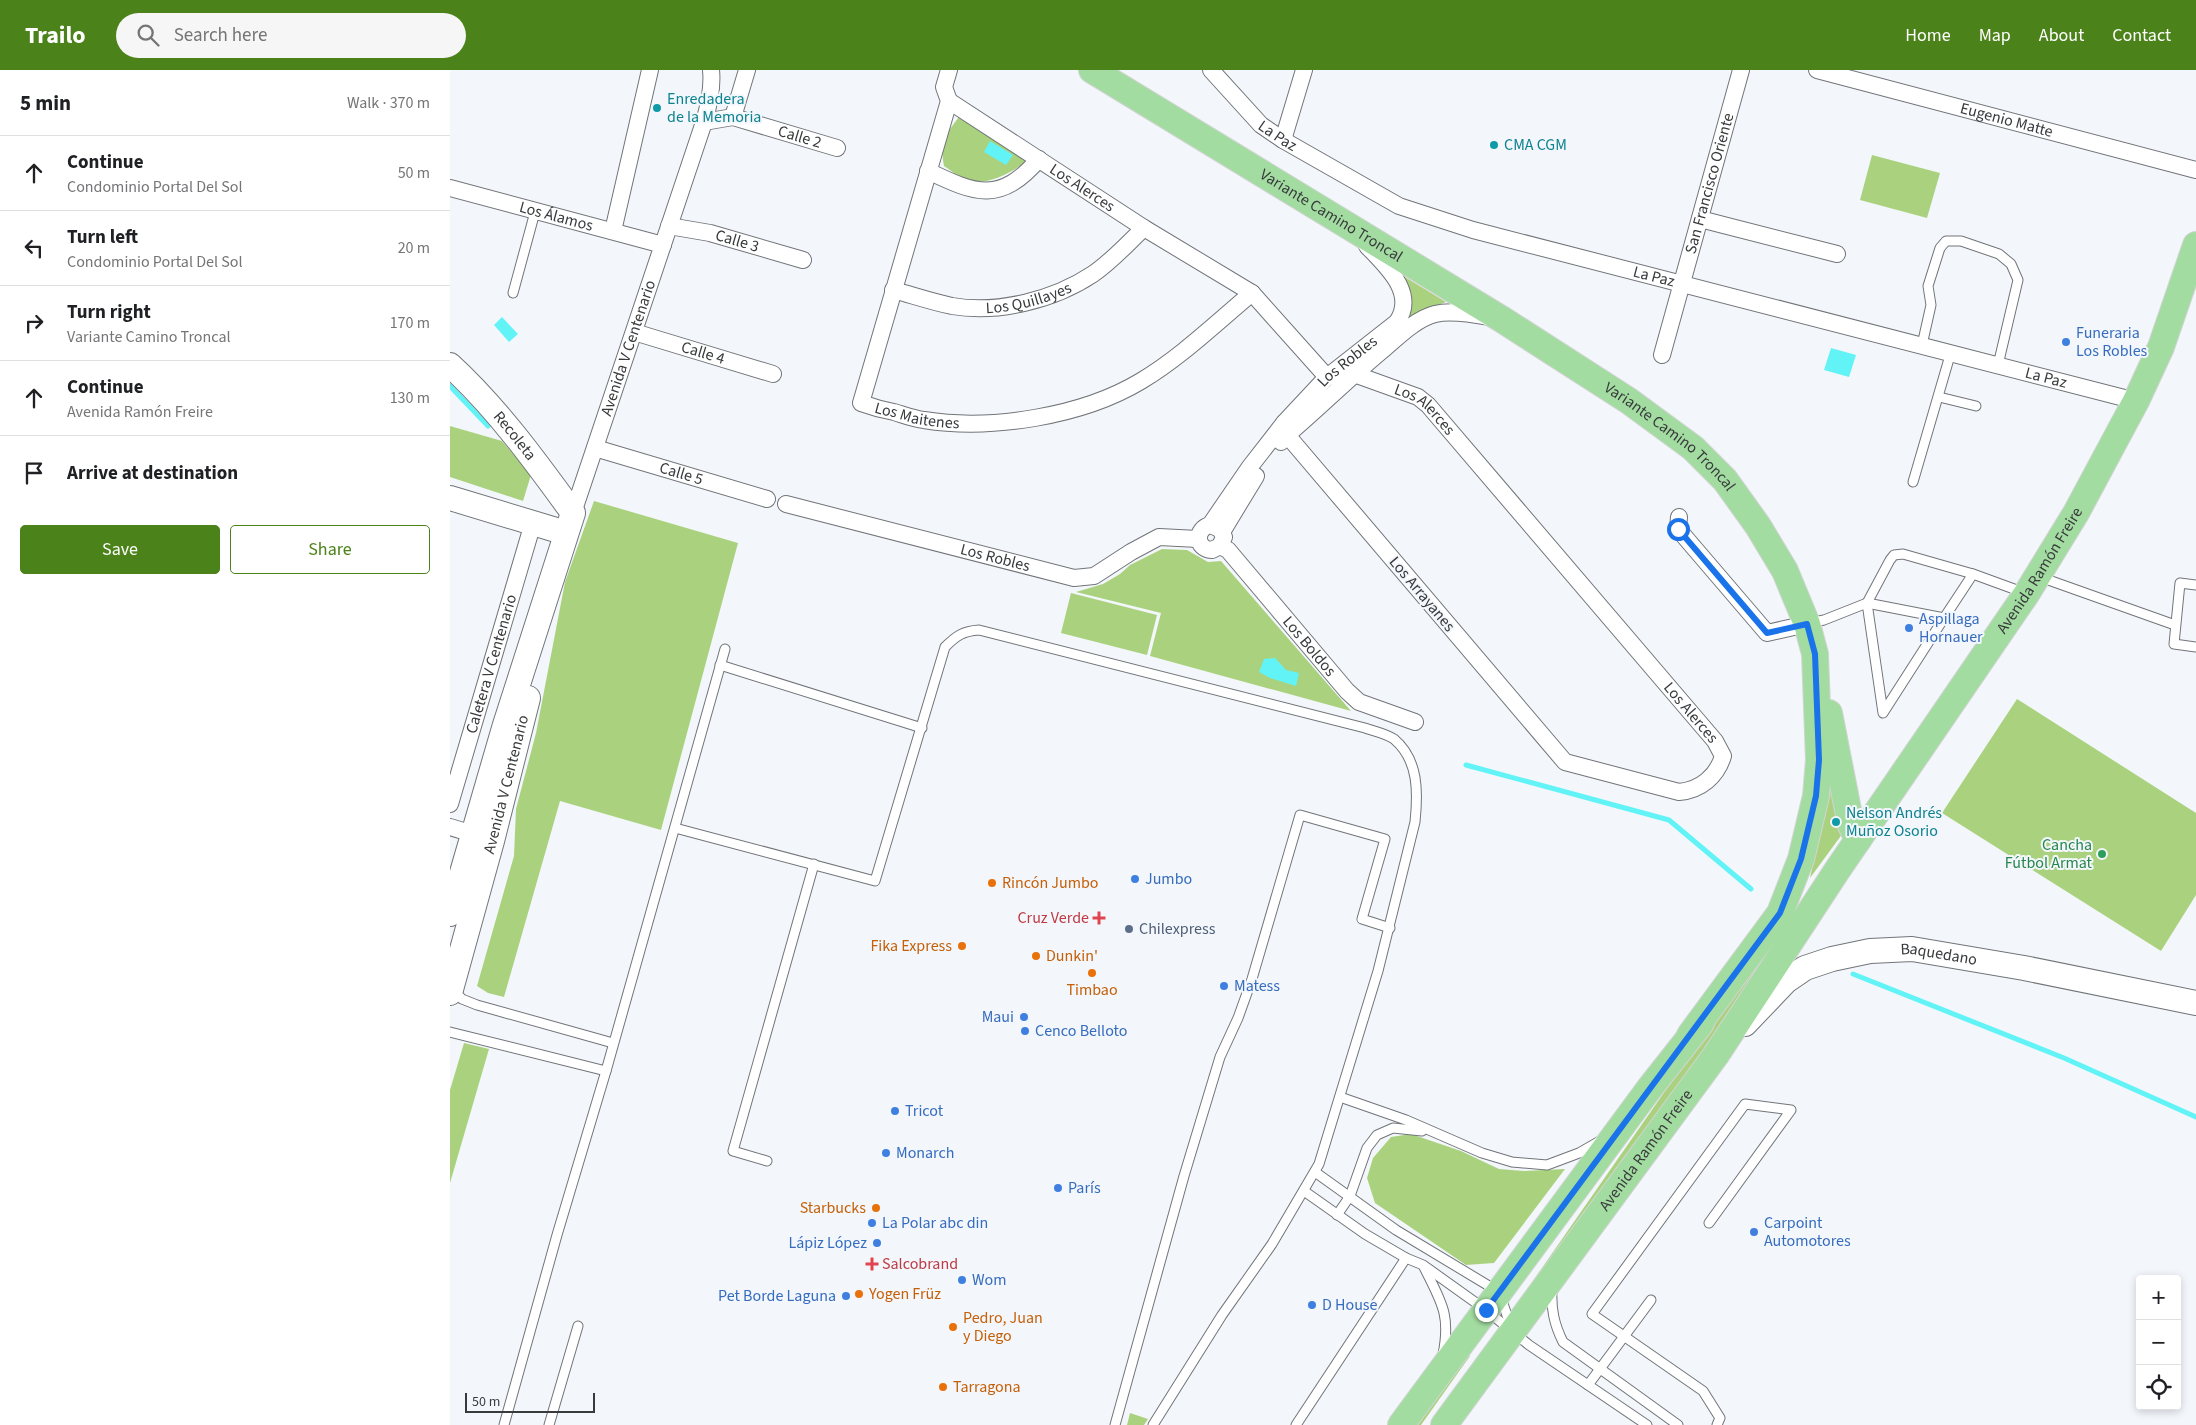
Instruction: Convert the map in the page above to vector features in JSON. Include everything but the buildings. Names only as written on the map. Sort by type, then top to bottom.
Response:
[{"type":"main road","name":"Variante Camino Troncal","points":[[1092,70],[1503,320],[1629,401],[1694,448],[1725,480],[1758,526],[1784,571],[1807,624],[1815,654],[1819,760],[1816,796],[1801,859],[1780,913],[1690,1035]]},
{"type":"main road","name":"Avenida Ramón Freire","points":[[1444,1425],[1716,1055],[1838,869],[2032,585],[2076,514],[2136,401],[2160,347],[2196,245]]},
{"type":"main road","name":"Recoleta","points":[[450,364],[474,387],[547,477],[569,523]]},
{"type":"main road","points":[[450,498],[534,523],[569,523]]},
{"type":"main road","name":"Avenida V Centenario","points":[[450,914],[504,728],[569,523]]},
{"type":"main road","name":"Avenida V Centenario","points":[[451,991],[520,732],[553,574]]},
{"type":"main road","points":[[1815,654],[1835,736],[1851,825],[1858,840]]},
{"type":"main road","name":"Avenida Ramón Freire","points":[[1401,1425],[1690,1035],[1838,869]]},
{"type":"main road","name":"Baquedano","points":[[1716,1055],[1786,981],[1804,968],[1832,959],[1870,951],[1912,949],[2024,968],[2196,1003]]},
{"type":"street","points":[[613,231],[650,70]]},
{"type":"street","name":"Avenida V Centenario","points":[[569,523],[709,107],[712,82],[711,70]]},
{"type":"street","points":[[733,117],[747,70]]},
{"type":"street","name":"Los Maitenes","points":[[949,70],[944,87],[949,101],[861,403],[924,420],[975,423],[1032,419],[1071,410],[1125,389],[1166,365],[1252,293]]},
{"type":"street","name":"La Paz","points":[[1211,70],[1261,125],[1283,140],[1399,206],[1473,230],[2136,401]]},
{"type":"street","points":[[1283,140],[1304,70]]},
{"type":"street","name":"San Francisco Oriente","points":[[1662,355],[1683,285],[1741,70]]},
{"type":"street","name":"Eugenio Matte","points":[[1817,70],[2196,170]]},
{"type":"street","name":"Los Alerces","points":[[949,101],[1144,228],[1252,293],[1327,377],[1354,374],[1418,397],[1442,420],[1715,741],[1723,756],[1720,766],[1708,781],[1696,788],[1679,792],[1565,762]]},
{"type":"street","name":"Calle 2","points":[[704,122],[733,117],[837,148]]},
{"type":"street","name":"Los Alerces","points":[[928,170],[973,191],[988,191],[1016,182],[1040,159]]},
{"type":"street","name":"Los Álamos","points":[[450,188],[663,245]]},
{"type":"street","points":[[1700,219],[1837,254]]},
{"type":"street","name":"Calle 3","points":[[669,226],[710,233],[803,260]]},
{"type":"street","points":[[1347,226],[1388,269],[1403,292],[1404,309],[1401,327]]},
{"type":"street","name":"Los Quillayes","points":[[893,290],[950,306],[972,308],[1023,303],[1069,288],[1094,273],[1144,228]]},
{"type":"street","name":"Los Robles","points":[[1217,534],[1202,529],[1198,539],[1200,544],[1208,550],[1212,550],[1217,534],[1249,468],[1286,429],[1327,377],[1401,327],[1436,313],[1472,314],[1503,320]]},
{"type":"street","name":"Los Robles","points":[[1286,429],[1354,374],[1401,327]]},
{"type":"street","name":"Calle 4","points":[[634,332],[774,374]]},
{"type":"street","name":"Los Arrayanes","points":[[1286,429],[1565,762]]},
{"type":"street","name":"Calle 5","points":[[595,448],[767,499]]},
{"type":"street","name":"Los Robles","points":[[786,504],[1074,578],[1094,576],[1130,552],[1159,537],[1198,539]]},
{"type":"street","points":[[1679,517],[1678,529],[1767,633],[1807,624]]},
{"type":"street","name":"Caletera V Centenario","points":[[450,804],[534,523]]},
{"type":"street","name":"Los Boldos","points":[[1217,534],[1228,550],[1347,691],[1359,702],[1415,722]]},
{"type":"street","points":[[450,827],[473,834]]},
{"type":"lane","points":[[513,293],[536,212]]},
{"type":"lane","points":[[1922,345],[1931,305],[1928,286],[1940,248],[1946,241],[1961,241],[1999,254],[2011,264],[2018,280],[1998,364]]},
{"type":"lane","points":[[1913,482],[1950,352]]},
{"type":"lane","points":[[1938,397],[1976,406]]},
{"type":"lane","points":[[1973,574],[1883,713],[1867,603],[1894,555],[1903,554],[1973,574],[2032,585],[2176,625]]},
{"type":"lane","points":[[2196,585],[2180,583],[2174,644],[2196,647]]},
{"type":"lane","points":[[1807,624],[1824,620],[1867,603],[1944,618]]},
{"type":"lane","points":[[675,828],[875,881],[945,647],[955,636],[965,631],[979,630],[1366,728],[1393,738],[1409,757],[1415,779],[1417,798],[1415,822],[1390,928],[1328,1136],[1314,1172],[1304,1191],[1153,1425]]},
{"type":"lane","points":[[504,1425],[725,649]]},
{"type":"lane","points":[[720,666],[922,728]]},
{"type":"lane","points":[[1115,1425],[1138,1337],[1220,1057],[1238,1018],[1252,979],[1300,815],[1385,839],[1362,919],[1390,928]]},
{"type":"lane","points":[[767,1161],[733,1151],[814,864]]},
{"type":"lane","points":[[451,991],[462,999],[477,1005],[613,1043]]},
{"type":"lane","points":[[450,1032],[606,1071]]},
{"type":"lane","points":[[1340,1097],[1447,1136],[1482,1153],[1512,1162],[1547,1165],[1579,1152],[1618,1131]]},
{"type":"lane","points":[[1709,1224],[1792,1110],[1745,1104],[1592,1314],[1703,1391],[1720,1418],[1717,1425]]},
{"type":"lane","points":[[1337,1215],[1350,1196],[1367,1148],[1377,1135],[1393,1128],[1410,1128],[1447,1136]]},
{"type":"lane","points":[[1314,1172],[1350,1196],[1493,1301],[1513,1331],[1529,1345],[1647,1425]]},
{"type":"lane","points":[[1304,1191],[1337,1215],[1406,1258],[1493,1301],[1513,1331]]},
{"type":"lane","points":[[1296,1425],[1406,1258]]},
{"type":"lane","points":[[1423,1265],[1444,1306],[1446,1315],[1447,1335],[1438,1374]]},
{"type":"lane","points":[[1553,1276],[1552,1310],[1554,1325],[1563,1342],[1678,1425]]},
{"type":"lane","points":[[1588,1385],[1651,1300]]},
{"type":"lane","points":[[549,1425],[578,1326]]},
{"type":"lane","points":[[1625,1409],[1635,1394]]},
{"type":"green space","points":[[961,114],[1025,157],[1024,163],[998,178],[976,182],[965,180],[944,166],[943,144],[951,127]]},
{"type":"green space","points":[[1872,155],[1940,173],[1927,218],[1860,200]]},
{"type":"green space","points":[[1400,274],[1446,302],[1424,310],[1405,324]]},
{"type":"green space","points":[[450,426],[502,441],[531,475],[523,501],[450,477]]},
{"type":"green space","points":[[594,501],[738,543],[661,830],[560,801],[504,997],[488,993],[477,986],[514,856],[516,809],[536,733],[565,582]]},
{"type":"green space","points":[[1162,549],[1187,550],[1208,562],[1221,561],[1351,711],[1150,656],[1161,613],[1076,592],[1103,584],[1120,574],[1130,565]]},
{"type":"green space","points":[[1071,593],[1157,615],[1147,655],[1061,633]]},
{"type":"green space","name":"Cancha Fútbol Armat","points":[[2017,699],[2196,813],[2196,895],[2161,951],[1942,813]]},
{"type":"green space","points":[[1831,777],[1843,833],[1810,878]]},
{"type":"green space","points":[[1761,963],[1765,966],[1531,1291],[1528,1288],[1720,1012]]},
{"type":"green space","points":[[464,1043],[489,1049],[450,1183],[450,1090]]},
{"type":"green space","points":[[1411,1134],[1461,1151],[1499,1169],[1524,1171],[1565,1169],[1494,1263],[1466,1265],[1375,1203],[1367,1178],[1373,1158],[1391,1137]]},
{"type":"green space","points":[[1467,1354],[1470,1356],[1421,1425],[1416,1425]]},
{"type":"green space","points":[[1130,1413],[1148,1419],[1144,1425],[1127,1425]]},
{"type":"water","points":[[990,141],[1013,155],[1006,165],[984,152]]},
{"type":"water","points":[[502,317],[518,334],[509,342],[494,325]]},
{"type":"water","points":[[1831,348],[1856,355],[1849,377],[1824,370]]},
{"type":"water","points":[[1275,658],[1286,670],[1299,673],[1296,686],[1270,678],[1259,672],[1264,659]]},
{"type":"waterway","points":[[450,386],[488,426]]},
{"type":"waterway","points":[[1466,765],[1669,820],[1751,889]]},
{"type":"waterway","points":[[1853,974],[2064,1058],[2196,1117]]},
{"type":"place","name":"Enredadera de la Memoria","points":[[657,108]]},
{"type":"place","name":"CMA CGM","points":[[1494,145]]},
{"type":"place","name":"Funeraria Los Robles","points":[[2066,342]]},
{"type":"place","name":"Aspillaga Hornauer","points":[[1909,628]]},
{"type":"place","name":"Nelson Andrés Muñoz Osorio","points":[[1836,822]]},
{"type":"place","name":"Cancha Fútbol Armat","points":[[2102,854]]},
{"type":"place","name":"Jumbo","points":[[1135,879]]},
{"type":"place","name":"Rincón Jumbo","points":[[992,883]]},
{"type":"place","name":"Cruz Verde","points":[[1099,918]]},
{"type":"place","name":"Chilexpress","points":[[1129,929]]},
{"type":"place","name":"Fika Express","points":[[962,946]]},
{"type":"place","name":"Dunkin'","points":[[1036,956]]},
{"type":"place","name":"Timbao","points":[[1092,973]]},
{"type":"place","name":"Matess","points":[[1224,986]]},
{"type":"place","name":"Maui","points":[[1024,1017]]},
{"type":"place","name":"Cenco Belloto","points":[[1025,1031]]},
{"type":"place","name":"Tricot","points":[[895,1111]]},
{"type":"place","name":"Monarch","points":[[886,1153]]},
{"type":"place","name":"París","points":[[1058,1188]]},
{"type":"place","name":"Starbucks","points":[[876,1208]]},
{"type":"place","name":"La Polar abc din","points":[[872,1223]]},
{"type":"place","name":"Carpoint Automotores","points":[[1754,1232]]},
{"type":"place","name":"Lápiz López","points":[[877,1243]]},
{"type":"place","name":"Salcobrand","points":[[872,1264]]},
{"type":"place","name":"Wom","points":[[962,1280]]},
{"type":"place","name":"Yogen Früz","points":[[859,1294]]},
{"type":"place","name":"Pet Borde Laguna","points":[[846,1296]]},
{"type":"place","name":"D House","points":[[1312,1305]]},
{"type":"place","name":"Pedro, Juan y Diego","points":[[953,1327]]},
{"type":"place","name":"Tarragona","points":[[943,1387]]},
{"type":"route","points":[[1486,1310],[1780,913],[1801,859],[1807,837],[1816,796],[1819,760],[1815,654],[1807,624],[1767,633],[1678,529]]}]
